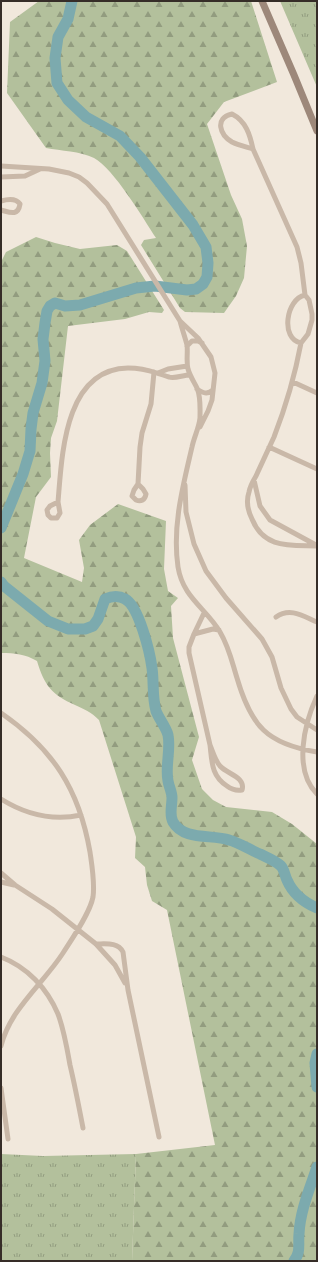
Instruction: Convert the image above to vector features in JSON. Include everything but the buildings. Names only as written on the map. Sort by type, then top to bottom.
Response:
[{"type":"main road","points":[[262,1],[317,131]]},
{"type":"street","points":[[253,149],[232,142],[228,138],[221,127],[221,121],[224,117],[232,114],[243,122],[249,132],[253,149],[297,247],[302,263],[305,295],[308,298],[315,320],[307,337],[301,343],[293,382],[282,416],[249,492],[248,506],[250,514],[259,532],[271,541],[276,543],[317,546]]},
{"type":"street","points":[[1,166],[60,170],[79,177],[96,191],[107,204],[180,322],[202,343],[210,354],[215,373],[213,390],[208,411],[198,429],[192,446],[180,497],[177,530],[178,567],[183,584],[188,593],[219,630],[232,658],[244,698],[254,719],[261,728],[276,740],[317,752]]},
{"type":"street","points":[[1,177],[24,176],[40,169]]},
{"type":"street","points":[[1,201],[12,199],[20,204],[15,213],[1,210]]},
{"type":"street","points":[[301,343],[292,339],[288,321],[292,305],[298,297],[305,295]]},
{"type":"street","points":[[180,322],[187,346],[187,366],[200,400],[198,429]]},
{"type":"street","points":[[187,346],[192,341],[202,343]]},
{"type":"street","points":[[156,372],[187,366]]},
{"type":"street","points":[[58,502],[65,436],[78,397],[85,388],[99,376],[120,368],[138,368],[156,372],[168,377],[190,376]]},
{"type":"street","points":[[138,484],[142,433],[151,404],[156,372]]},
{"type":"street","points":[[293,382],[317,393]]},
{"type":"street","points":[[197,389],[204,393],[213,390]]},
{"type":"street","points":[[269,448],[317,469]]},
{"type":"street","points":[[184,478],[186,512],[194,544],[206,571],[226,598],[262,639],[272,657],[280,688],[285,700],[297,717],[317,730]]},
{"type":"street","points":[[254,480],[260,506],[270,520],[317,546]]},
{"type":"street","points":[[204,612],[189,647],[189,653],[210,745],[213,768],[217,777],[231,788],[242,790],[243,785],[220,765],[210,745]]},
{"type":"street","points":[[276,617],[285,612],[289,612],[317,622]]},
{"type":"street","points":[[194,634],[213,629],[219,630]]},
{"type":"street","points":[[317,696],[308,723],[303,749],[303,767],[305,775],[308,783],[317,794]]},
{"type":"street","points":[[1,713],[28,733],[39,744],[58,768],[68,784],[81,815],[91,855],[93,890],[90,906],[77,929],[56,964],[31,992],[10,1024],[5,1032],[1,1046]]},
{"type":"street","points":[[1,799],[40,815],[70,818],[81,815]]},
{"type":"street","points":[[1,873],[15,885],[52,909],[96,944],[115,965],[128,990]]},
{"type":"street","points":[[1,882],[15,885]]},
{"type":"street","points":[[96,944],[116,945],[123,952],[128,990],[159,1137]]},
{"type":"street","points":[[1,957],[24,969],[39,984],[53,1004],[61,1024],[83,1128]]},
{"type":"street","points":[[1,1088],[8,1139]]},
{"type":"green space","points":[[39,1],[251,1],[277,82],[224,102],[207,124],[231,195],[242,219],[247,246],[244,278],[236,296],[224,313],[185,312],[180,308],[141,245],[144,240],[156,238],[119,183],[102,164],[94,158],[77,153],[46,148],[7,93],[10,22]]},
{"type":"green space","points":[[280,1],[317,1],[317,87]]},
{"type":"green space","points":[[36,237],[80,249],[117,245],[127,251],[164,310],[162,313],[149,312],[125,319],[68,326],[57,421],[51,438],[51,477],[36,497],[24,558],[82,582],[84,568],[79,540],[90,525],[118,504],[166,521],[164,569],[168,591],[178,598],[171,606],[173,638],[199,737],[192,760],[202,789],[213,800],[226,807],[272,812],[292,824],[317,844],[317,1261],[132,1261],[136,1154],[215,1145],[167,910],[152,901],[147,885],[145,867],[135,858],[136,837],[99,720],[87,711],[55,693],[46,683],[37,661],[20,654],[1,653],[1,262],[6,252]]},
{"type":"green space","points":[[1,1154],[43,1156],[136,1154],[132,1261],[1,1261]]},
{"type":"waterway","points":[[1,528],[23,474],[30,451],[33,413],[42,383],[45,361],[43,339],[45,323],[47,311],[50,306],[55,303],[65,306],[80,305],[136,288],[155,286],[187,290],[196,289],[203,284],[207,277],[208,263],[206,247],[193,225],[140,157],[120,136],[86,117],[68,100],[57,83],[55,58],[58,37],[68,19],[72,1]]},
{"type":"waterway","points":[[1,582],[48,621],[68,629],[85,629],[93,626],[98,619],[105,599],[117,596],[130,603],[143,630],[152,668],[156,711],[168,735],[169,746],[167,775],[172,796],[171,813],[173,822],[184,832],[199,836],[222,838],[233,841],[274,861],[282,867],[289,885],[295,893],[307,903],[317,908]]},
{"type":"waterway","points":[[317,1054],[315,1063],[317,1087]]},
{"type":"waterway","points":[[294,1261],[298,1251],[303,1208],[317,1167]]}]
